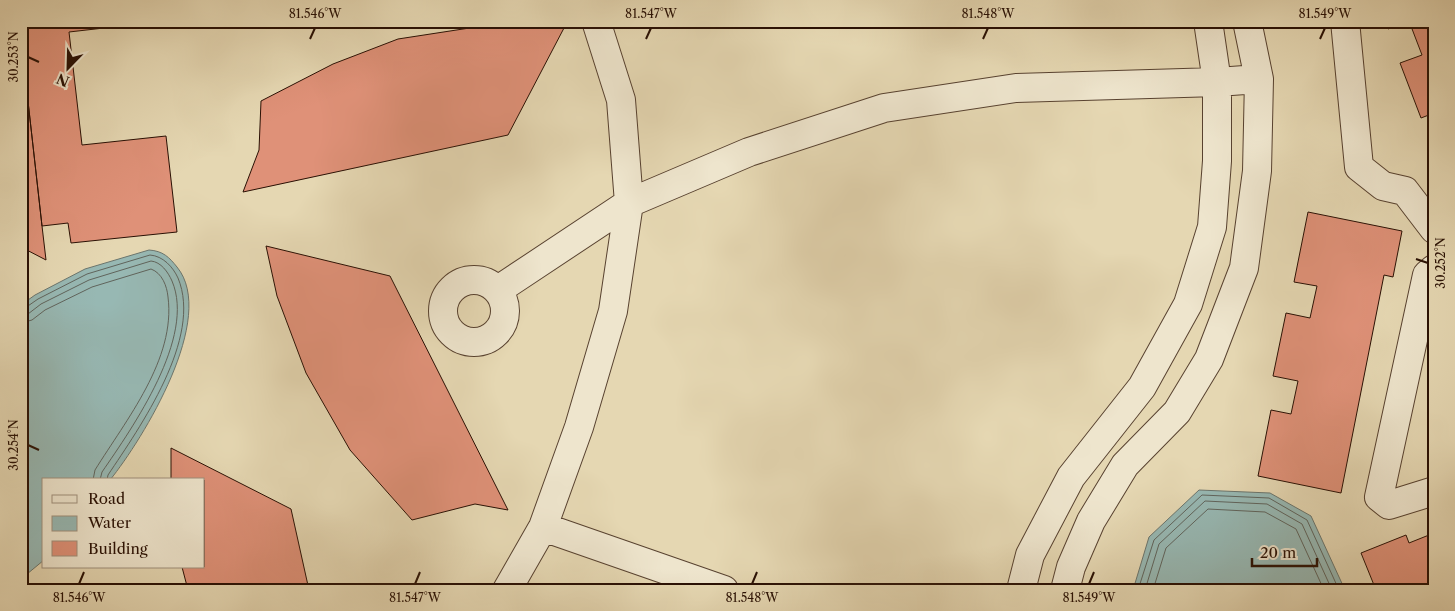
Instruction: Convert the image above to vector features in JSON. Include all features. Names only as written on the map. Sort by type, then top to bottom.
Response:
[{"type":"street","points":[[507,590],[542,527],[579,428],[613,311],[629,202],[621,100],[596,21]]},
{"type":"street","points":[[1022,590],[1030,555],[1071,477],[1142,387],[1188,304],[1212,227],[1217,161],[1217,82],[1208,21]]},
{"type":"street","points":[[1065,590],[1071,567],[1090,521],[1126,464],[1177,412],[1209,359],[1244,268],[1257,171],[1259,79],[1247,21]]},
{"type":"street","points":[[1345,21],[1360,167],[1383,186],[1406,191],[1434,229]]},
{"type":"street","points":[[498,290],[629,202],[749,152],[884,108],[1016,88],[1259,79]]},
{"type":"street","points":[[1434,269],[1427,275],[1379,497],[1389,506],[1434,491]]},
{"type":"street","points":[[542,527],[724,590]]},
{"type":"water","points":[[149,250],[165,255],[177,267],[187,289],[188,316],[183,346],[157,408],[111,478],[42,478],[42,562],[21,579],[21,305],[35,295],[85,269]]},
{"type":"water","points":[[1199,490],[1270,493],[1311,516],[1345,590],[1133,590],[1149,537]]},
{"type":"building","points":[[21,21],[165,21],[69,32],[82,145],[166,136],[177,232],[71,243],[68,223],[42,226],[21,39]]},
{"type":"building","points":[[1385,21],[1408,21],[1388,29]]},
{"type":"building","points":[[1409,21],[1434,21],[1434,113],[1421,118],[1400,63],[1422,55]]},
{"type":"building","points":[[539,25],[564,28],[508,135],[243,192],[259,150],[261,101],[333,64],[398,39],[476,27]]},
{"type":"building","points":[[21,39],[42,226],[46,260],[21,247]]},
{"type":"building","points":[[1308,212],[1402,231],[1393,277],[1384,275],[1341,493],[1258,476],[1271,410],[1291,414],[1298,381],[1273,376],[1286,313],[1310,318],[1317,286],[1294,282]]},
{"type":"building","points":[[266,246],[390,276],[508,510],[475,504],[412,520],[350,450],[306,373],[277,296]]},
{"type":"building","points":[[171,448],[291,509],[309,590],[188,590],[182,568],[205,568],[205,478],[171,478]]},
{"type":"building","points":[[1434,533],[1434,590],[1376,590],[1361,553],[1406,535],[1409,543]]}]
